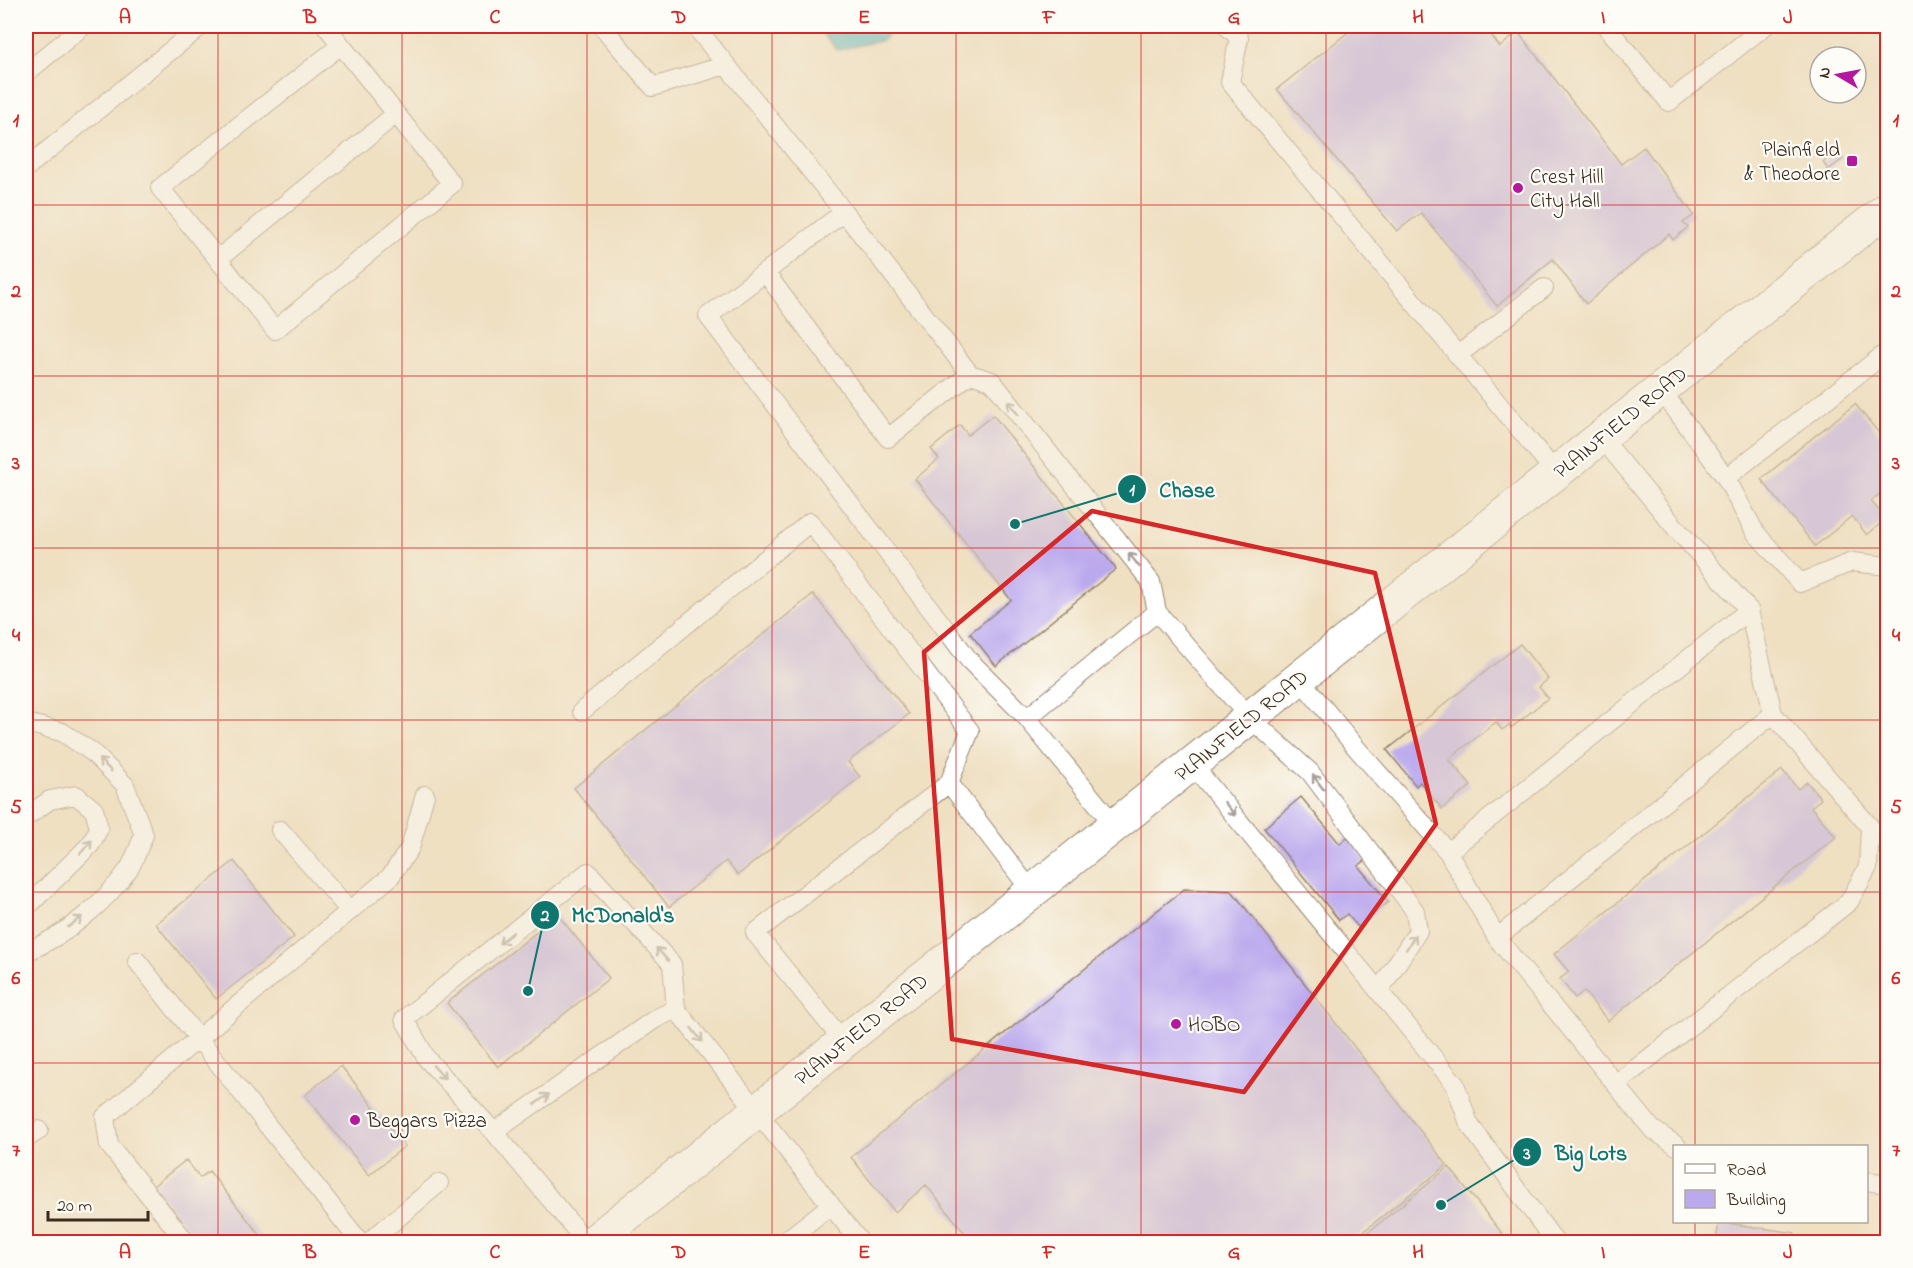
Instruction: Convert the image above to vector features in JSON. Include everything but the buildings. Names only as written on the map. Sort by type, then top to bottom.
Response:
[{"type":"main road","name":"PLAINFIELD ROAD","points":[[593,1242],[1887,208]]},
{"type":"lane","points":[[26,73],[83,26]]},
{"type":"lane","points":[[26,168],[201,26]]},
{"type":"lane","points":[[326,26],[452,184],[275,330],[160,188],[341,45]]},
{"type":"lane","points":[[602,26],[653,87],[726,65]]},
{"type":"lane","points":[[694,26],[844,212],[970,374],[992,381],[1151,582],[1157,612],[1250,718],[1310,772],[1415,911],[1418,931],[1379,991]]},
{"type":"lane","points":[[1227,26],[1239,38],[1230,82],[1556,473]]},
{"type":"lane","points":[[1606,26],[1669,102],[1765,26]]},
{"type":"lane","points":[[218,259],[396,114]]},
{"type":"lane","points":[[844,212],[708,316],[969,660],[1027,718],[1115,826]]},
{"type":"lane","points":[[765,272],[888,438],[970,374]]},
{"type":"lane","points":[[1458,356],[1544,288]]},
{"type":"lane","points":[[1725,478],[1887,351]]},
{"type":"lane","points":[[1661,390],[1725,478],[1755,532],[1800,584],[1852,562],[1887,566]]},
{"type":"lane","points":[[1601,437],[1674,526],[1749,610],[1773,714],[1870,827],[1868,867],[1848,902],[1616,1084]]},
{"type":"lane","points":[[582,711],[810,522],[970,731],[949,783],[755,933],[844,1042]]},
{"type":"lane","points":[[1448,852],[1749,610]]},
{"type":"lane","points":[[1027,718],[1157,612]]},
{"type":"lane","points":[[1299,678],[1358,750],[1448,852],[1497,938],[1652,1129],[1676,1145]]},
{"type":"lane","points":[[1497,938],[1773,714]]},
{"type":"lane","points":[[26,723],[62,732],[92,752],[125,785],[144,835],[129,868],[99,903],[46,944],[26,952]]},
{"type":"lane","points":[[1192,764],[1455,1084],[1469,1124],[1555,1242]]},
{"type":"lane","points":[[949,783],[1032,892]]},
{"type":"lane","points":[[26,817],[50,800],[76,795],[94,810],[99,828],[91,844],[30,904]]},
{"type":"lane","points":[[186,1242],[109,1145],[105,1117],[390,877],[410,849],[425,795]]},
{"type":"lane","points":[[280,830],[350,911]]},
{"type":"lane","points":[[586,1242],[494,1132],[426,1059],[404,1019],[588,872],[672,964],[676,1009],[860,1242]]},
{"type":"lane","points":[[137,961],[360,1242]]},
{"type":"lane","points":[[494,1132],[655,1019],[676,1009]]},
{"type":"lane","points":[[1868,1181],[1887,1185]]},
{"type":"lane","points":[[369,1242],[439,1183]]},
{"type":"lane","points":[[784,1242],[831,1205]]},
{"type":"highlighted area","points":[[1092,511],[1375,573],[1436,824],[1244,1092],[952,1039],[924,652]]},
{"type":"water","points":[[816,26],[895,26],[883,40],[837,50]]},
{"type":"place","name":"Plainfield & Theodore","points":[[1852,161]]},
{"type":"place","name":"Crest Hill City Hall","points":[[1518,188]]},
{"type":"place","name":"Chase","points":[[1015,524]]},
{"type":"place","name":"McDonald's","points":[[528,991]]},
{"type":"place","name":"HOBO","points":[[1176,1024]]},
{"type":"place","name":"Beggars Pizza","points":[[355,1120]]},
{"type":"place","name":"Big Lots","points":[[1441,1205]]}]
